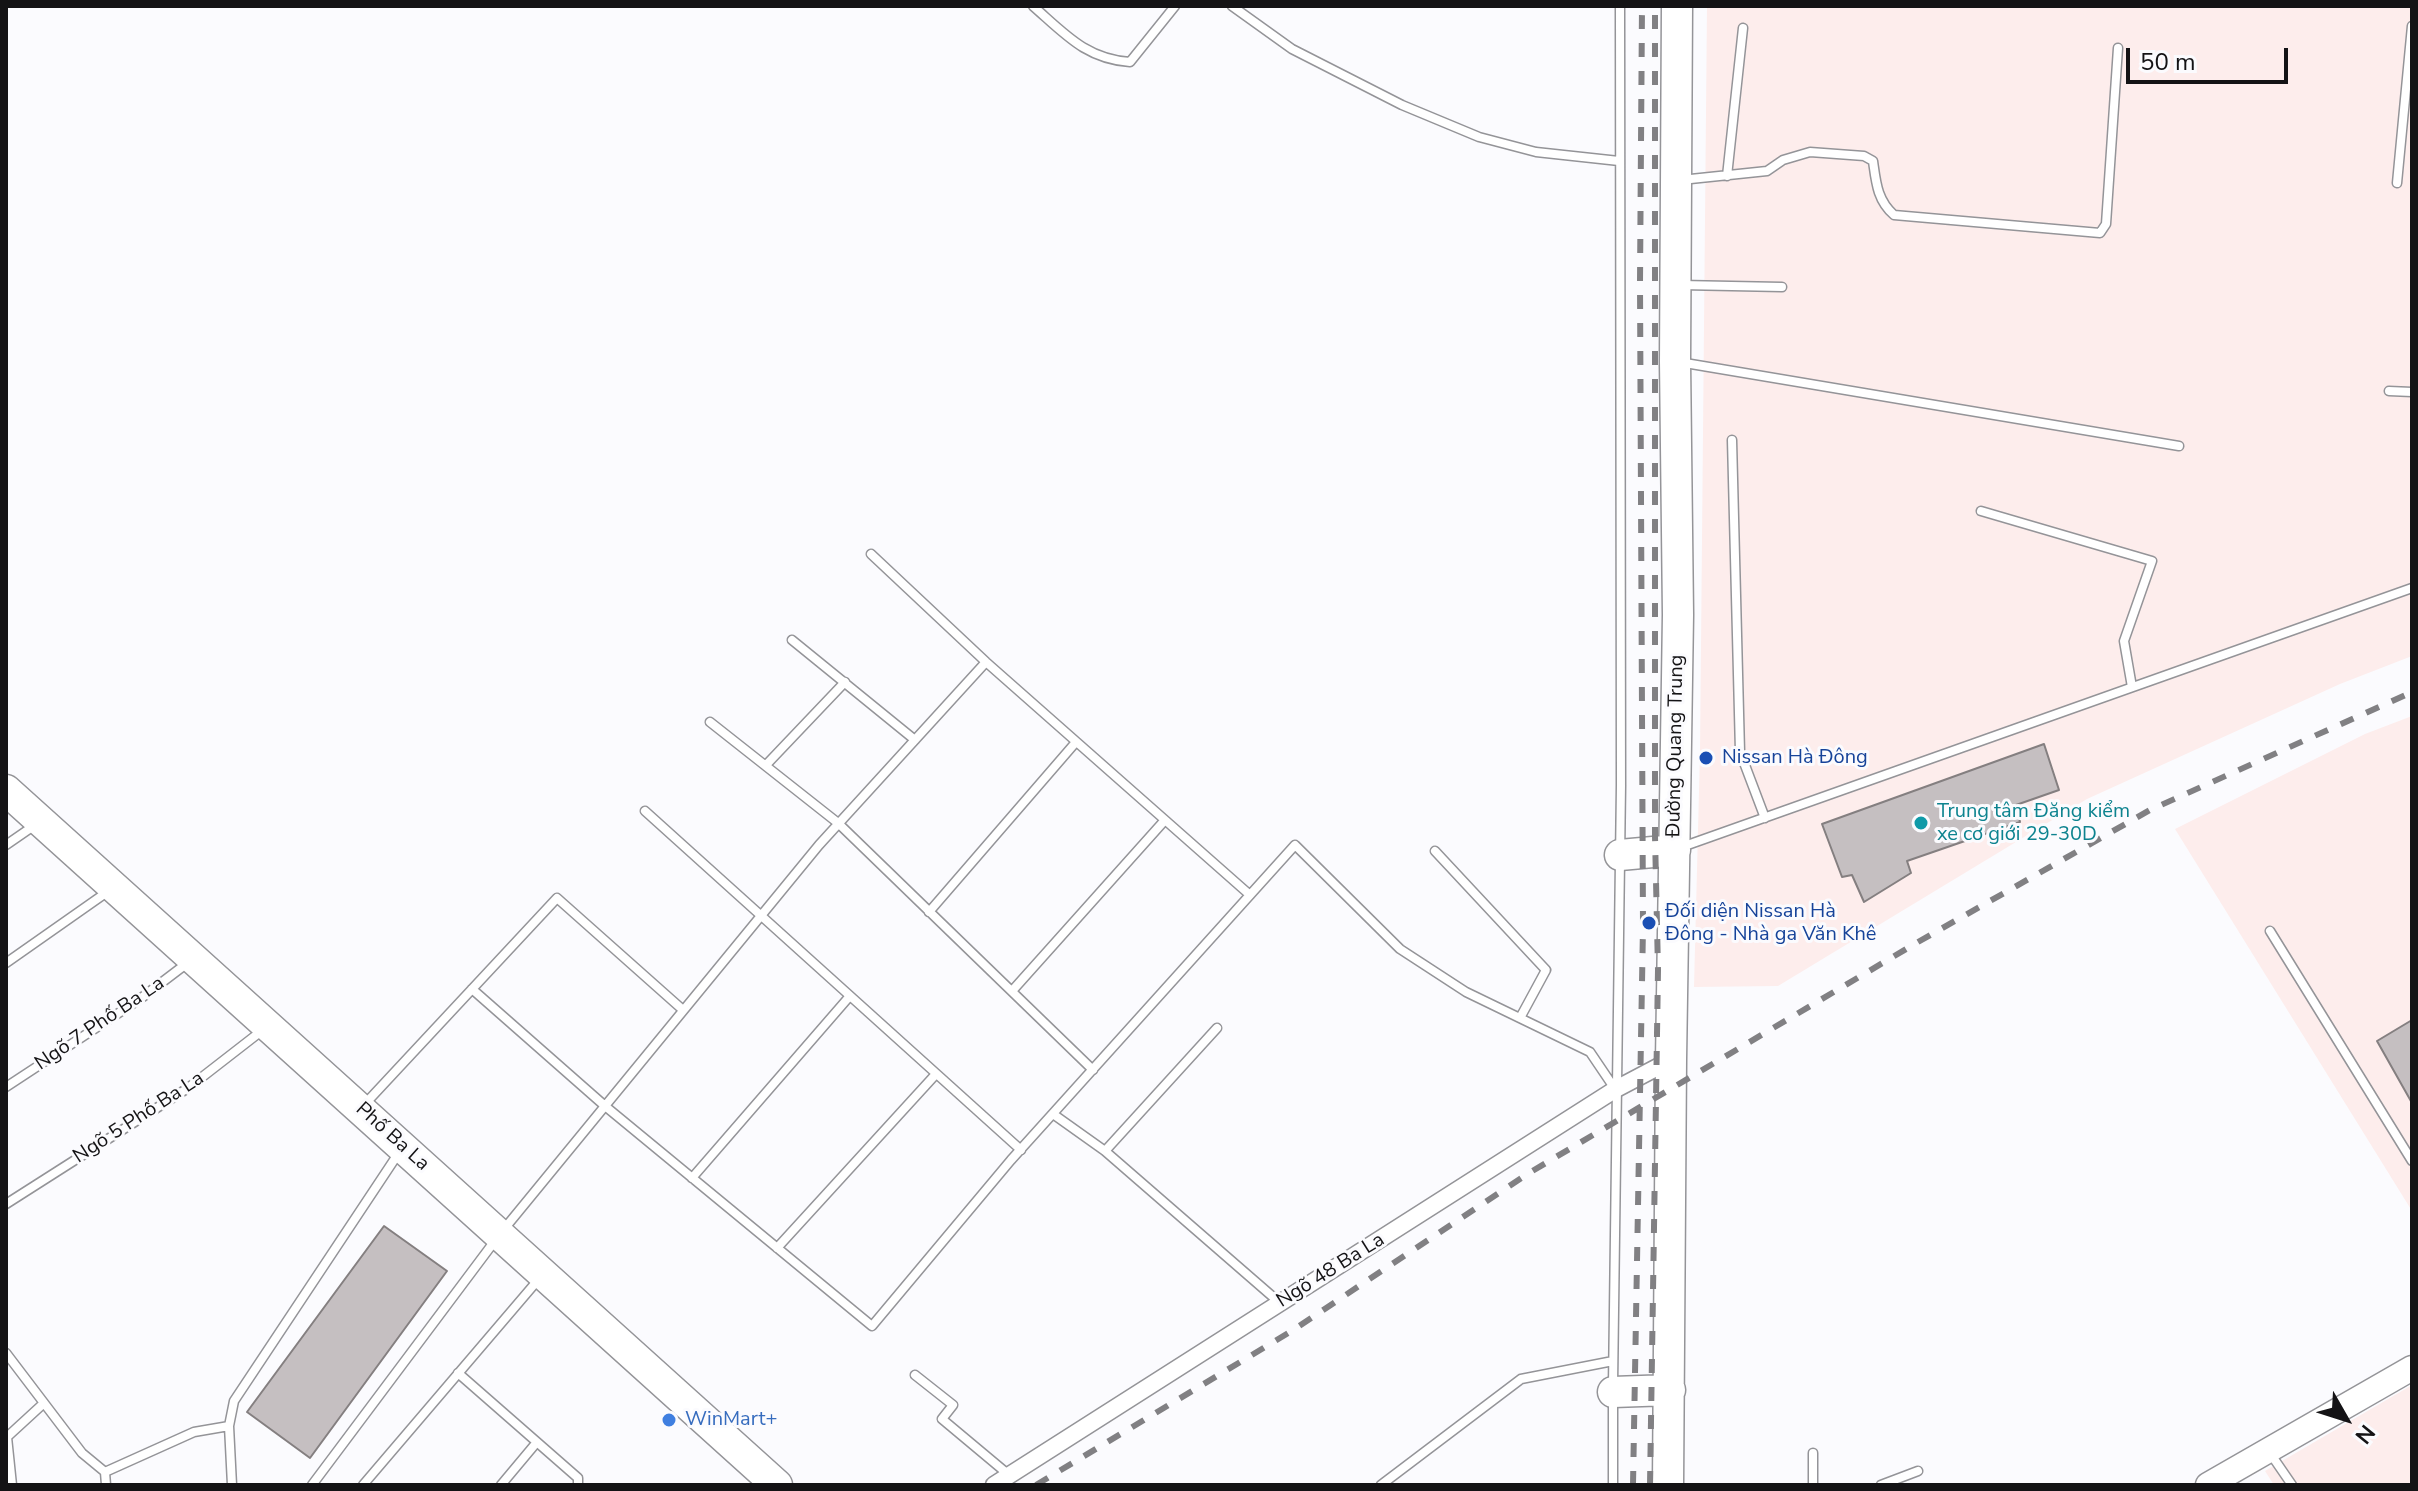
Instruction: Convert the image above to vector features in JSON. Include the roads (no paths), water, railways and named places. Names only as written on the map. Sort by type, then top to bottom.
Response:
[{"type":"highway","name":"Đường Quang Trung","points":[[1668,1485],[1678,615],[1675,361],[1677,6]]},
{"type":"highway","name":"Phố Ba La","points":[[6,790],[777,1485]]},
{"type":"highway","points":[[1620,855],[1675,850]]},
{"type":"highway","points":[[1613,1392],[1670,1390]]},
{"type":"street","name":"Ngõ 48 Ba La","points":[[994,1485],[1616,1089],[1671,1060]]},
{"type":"street","points":[[2208,1485],[2412,1368]]},
{"type":"lane","points":[[1033,6],[1085,51],[1111,61],[1130,62],[1175,6]]},
{"type":"lane","points":[[1613,1485],[1620,855],[1620,6]]},
{"type":"lane","points":[[1233,7],[1292,49],[1402,105],[1479,137],[1536,152],[1619,161]]},
{"type":"lane","points":[[2397,183],[2412,26]]},
{"type":"lane","points":[[1727,176],[1743,28]]},
{"type":"lane","points":[[1676,181],[1767,171],[1783,160],[1810,152],[1864,156],[1873,161],[1883,206],[1894,215],[2100,233],[2106,224],[2118,48]]},
{"type":"lane","points":[[1676,285],[1782,287]]},
{"type":"lane","points":[[1675,361],[2179,446]]},
{"type":"lane","points":[[2389,391],[2412,392]]},
{"type":"lane","points":[[1732,440],[1740,752],[1765,818]]},
{"type":"lane","points":[[1981,511],[2152,561],[2124,641],[2132,687]]},
{"type":"lane","points":[[871,554],[986,662],[1250,895]]},
{"type":"lane","points":[[1675,850],[2412,588]]},
{"type":"lane","points":[[792,640],[915,740]]},
{"type":"lane","points":[[312,1485],[500,1234],[683,1010],[838,823],[986,662]]},
{"type":"lane","points":[[766,765],[845,682]]},
{"type":"lane","points":[[710,722],[838,823],[1093,1070]]},
{"type":"lane","points":[[929,912],[1076,742]]},
{"type":"lane","points":[[645,811],[1021,1150]]},
{"type":"lane","points":[[1012,991],[1165,820]]},
{"type":"lane","points":[[6,845],[41,821]]},
{"type":"lane","points":[[472,989],[605,1106],[872,1326],[1021,1150],[1295,845],[1400,949],[1466,992],[1590,1052],[1616,1089]]},
{"type":"lane","points":[[1435,851],[1546,970],[1520,1018]]},
{"type":"lane","points":[[6,963],[114,887]]},
{"type":"lane","points":[[361,1109],[557,898],[683,1010]]},
{"type":"lane","points":[[2270,931],[2412,1161]]},
{"type":"lane","name":"Ngõ 7 Phố Ba La","points":[[6,1087],[140,999],[194,959]]},
{"type":"lane","points":[[692,1178],[849,997]]},
{"type":"lane","name":"Ngõ 5 Phố Ba La","points":[[6,1204],[188,1088],[268,1026]]},
{"type":"lane","points":[[1105,1151],[1217,1028]]},
{"type":"lane","points":[[777,1248],[936,1074]]},
{"type":"lane","points":[[1053,1114],[1105,1151],[1280,1303]]},
{"type":"lane","points":[[232,1485],[229,1426],[234,1401],[403,1146]]},
{"type":"lane","points":[[363,1485],[544,1273]]},
{"type":"lane","points":[[6,1353],[82,1453],[105,1472],[106,1485]]},
{"type":"lane","points":[[1381,1485],[1521,1379],[1613,1361]]},
{"type":"lane","points":[[458,1373],[578,1478],[578,1485]]},
{"type":"lane","points":[[915,1375],[953,1405],[942,1419],[1010,1475]]},
{"type":"lane","points":[[12,1485],[7,1437],[44,1403]]},
{"type":"lane","points":[[105,1472],[194,1432],[229,1426]]},
{"type":"lane","points":[[501,1485],[537,1442]]},
{"type":"lane","points":[[2267,1449],[2292,1485]]},
{"type":"lane","points":[[1813,1453],[1813,1485]]},
{"type":"lane","points":[[1881,1485],[1918,1471]]},
{"type":"railway","points":[[1633,1485],[1643,927],[1642,6]]},
{"type":"railway","points":[[1650,1485],[1658,970],[1655,836],[1655,6]]},
{"type":"railway","points":[[1036,1485],[1290,1332],[1529,1173],[1918,942],[2150,810],[2412,692]]},
{"type":"place","name":"Nissan Hà Đông","points":[[1706,758]]},
{"type":"place","name":"Trung tâm Đăng kiểm xe cơ giới 29-30D","points":[[1921,823]]},
{"type":"place","name":"Đối diện Nissan Hà Đông - Nhà ga Văn Khê","points":[[1649,923]]},
{"type":"place","name":"WinMart+","points":[[669,1420]]}]
